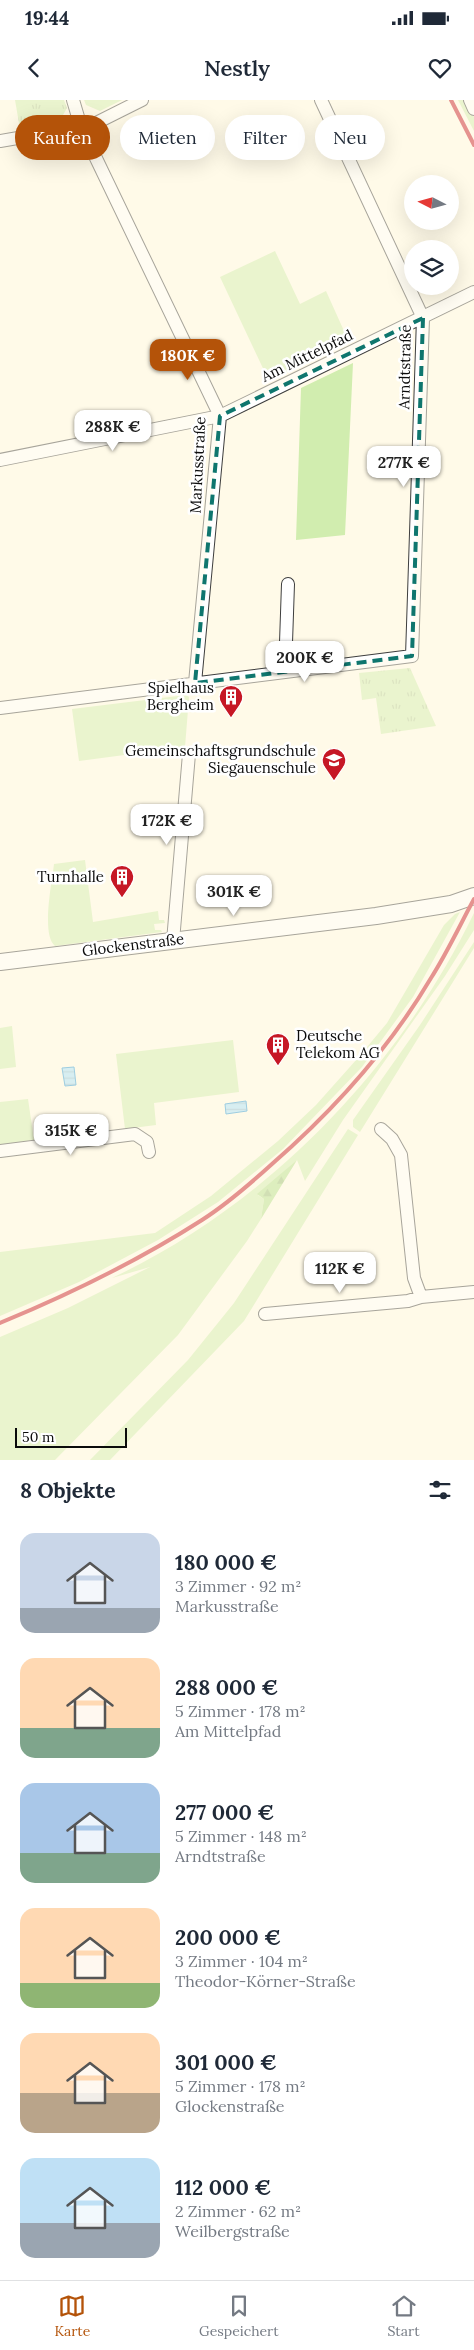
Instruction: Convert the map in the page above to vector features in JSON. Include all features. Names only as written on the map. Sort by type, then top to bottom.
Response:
[{"type":"street","name":"Markusstraße","points":[[74,100],[78,115]]},
{"type":"street","points":[[110,116],[142,100]]},
{"type":"street","name":"Arndtstraße","points":[[285,672],[412,656],[423,318],[321,100]]},
{"type":"street","points":[[470,100],[474,109]]},
{"type":"street","points":[[0,141],[15,138]]},
{"type":"street","name":"Markusstraße","points":[[98,160],[220,416],[195,683]]},
{"type":"street","name":"Am Mittelpfad","points":[[0,460],[220,416],[474,292]]},
{"type":"street","points":[[0,708],[285,672],[288,584]]},
{"type":"street","points":[[172,940],[189,754]]},
{"type":"street","name":"Glockenstraße","points":[[0,962],[382,915],[451,904],[474,896]]},
{"type":"street","points":[[381,1130],[392,1139],[401,1155],[414,1278],[421,1297]]},
{"type":"street","points":[[0,1151],[134,1134],[147,1142],[149,1152]]},
{"type":"street","points":[[265,1314],[408,1302],[421,1297],[474,1292]]},
{"type":"highlighted area","points":[[423,318],[412,656],[195,683],[220,416]]},
{"type":"green space","points":[[15,100],[64,100],[67,108],[63,115],[18,115]]},
{"type":"green space","points":[[84,100],[122,100],[100,111],[86,105]]},
{"type":"green space","points":[[458,100],[465,100],[474,117],[474,131]]},
{"type":"green space","points":[[275,251],[300,304],[326,291],[349,342],[269,381],[220,277]]},
{"type":"green space","points":[[353,363],[345,535],[296,540],[301,388]]},
{"type":"green space","points":[[410,668],[436,726],[381,734],[376,698],[362,700],[359,673]]},
{"type":"green space","points":[[186,695],[189,697],[185,747],[79,761],[72,709]]},
{"type":"green space","points":[[85,860],[93,922],[158,911],[159,920],[164,920],[165,923],[154,924],[155,930],[161,930],[162,932],[55,946],[51,940],[48,920],[54,864]]},
{"type":"green space","points":[[460,912],[413,997],[362,1067],[283,1149],[218,1202],[158,1240],[79,1282],[0,1316],[0,1252],[155,1233],[211,1196],[278,1141],[316,1105],[387,1023],[444,925],[455,914]]},
{"type":"green space","points":[[474,913],[474,930],[445,976],[343,1120],[305,1181],[297,1160],[258,1195],[264,1199],[261,1219],[178,1335],[55,1460],[0,1460],[0,1337],[68,1308],[150,1267],[112,1278],[170,1247],[224,1212],[276,1171],[324,1126],[368,1077],[408,1025],[443,970]]},
{"type":"green space","points":[[474,942],[474,948],[360,1132],[353,1127],[353,1120],[420,1025]]},
{"type":"green space","points":[[12,1026],[16,1067],[0,1069],[0,1028]]},
{"type":"green space","points":[[233,1040],[239,1092],[154,1103],[156,1125],[125,1129],[116,1054]]},
{"type":"green space","points":[[28,1099],[34,1140],[0,1145],[0,1102]]},
{"type":"green space","points":[[348,1129],[358,1135],[244,1321],[110,1460],[90,1460],[188,1360],[234,1303]]},
{"type":"green space","points":[[297,1160],[261,1219],[264,1199],[257,1194]]},
{"type":"water","points":[[74,1067],[76,1085],[65,1086],[62,1068]]},
{"type":"water","points":[[246,1101],[247,1111],[226,1114],[225,1104]]},
{"type":"railway","points":[[451,100],[474,145]]},
{"type":"railway","points":[[0,1323],[78,1288],[178,1235],[238,1194],[264,1171],[317,1122],[379,1054],[415,1004],[448,949],[474,899]]},
{"type":"place","name":"Spielhaus Bergheim","points":[[231,718]]},
{"type":"place","name":"Gemeinschaftsgrundschule Siegauenschule","points":[[334,781]]},
{"type":"place","name":"Turnhalle","points":[[122,898]]},
{"type":"place","name":"Deutsche Telekom AG","points":[[278,1066]]}]
